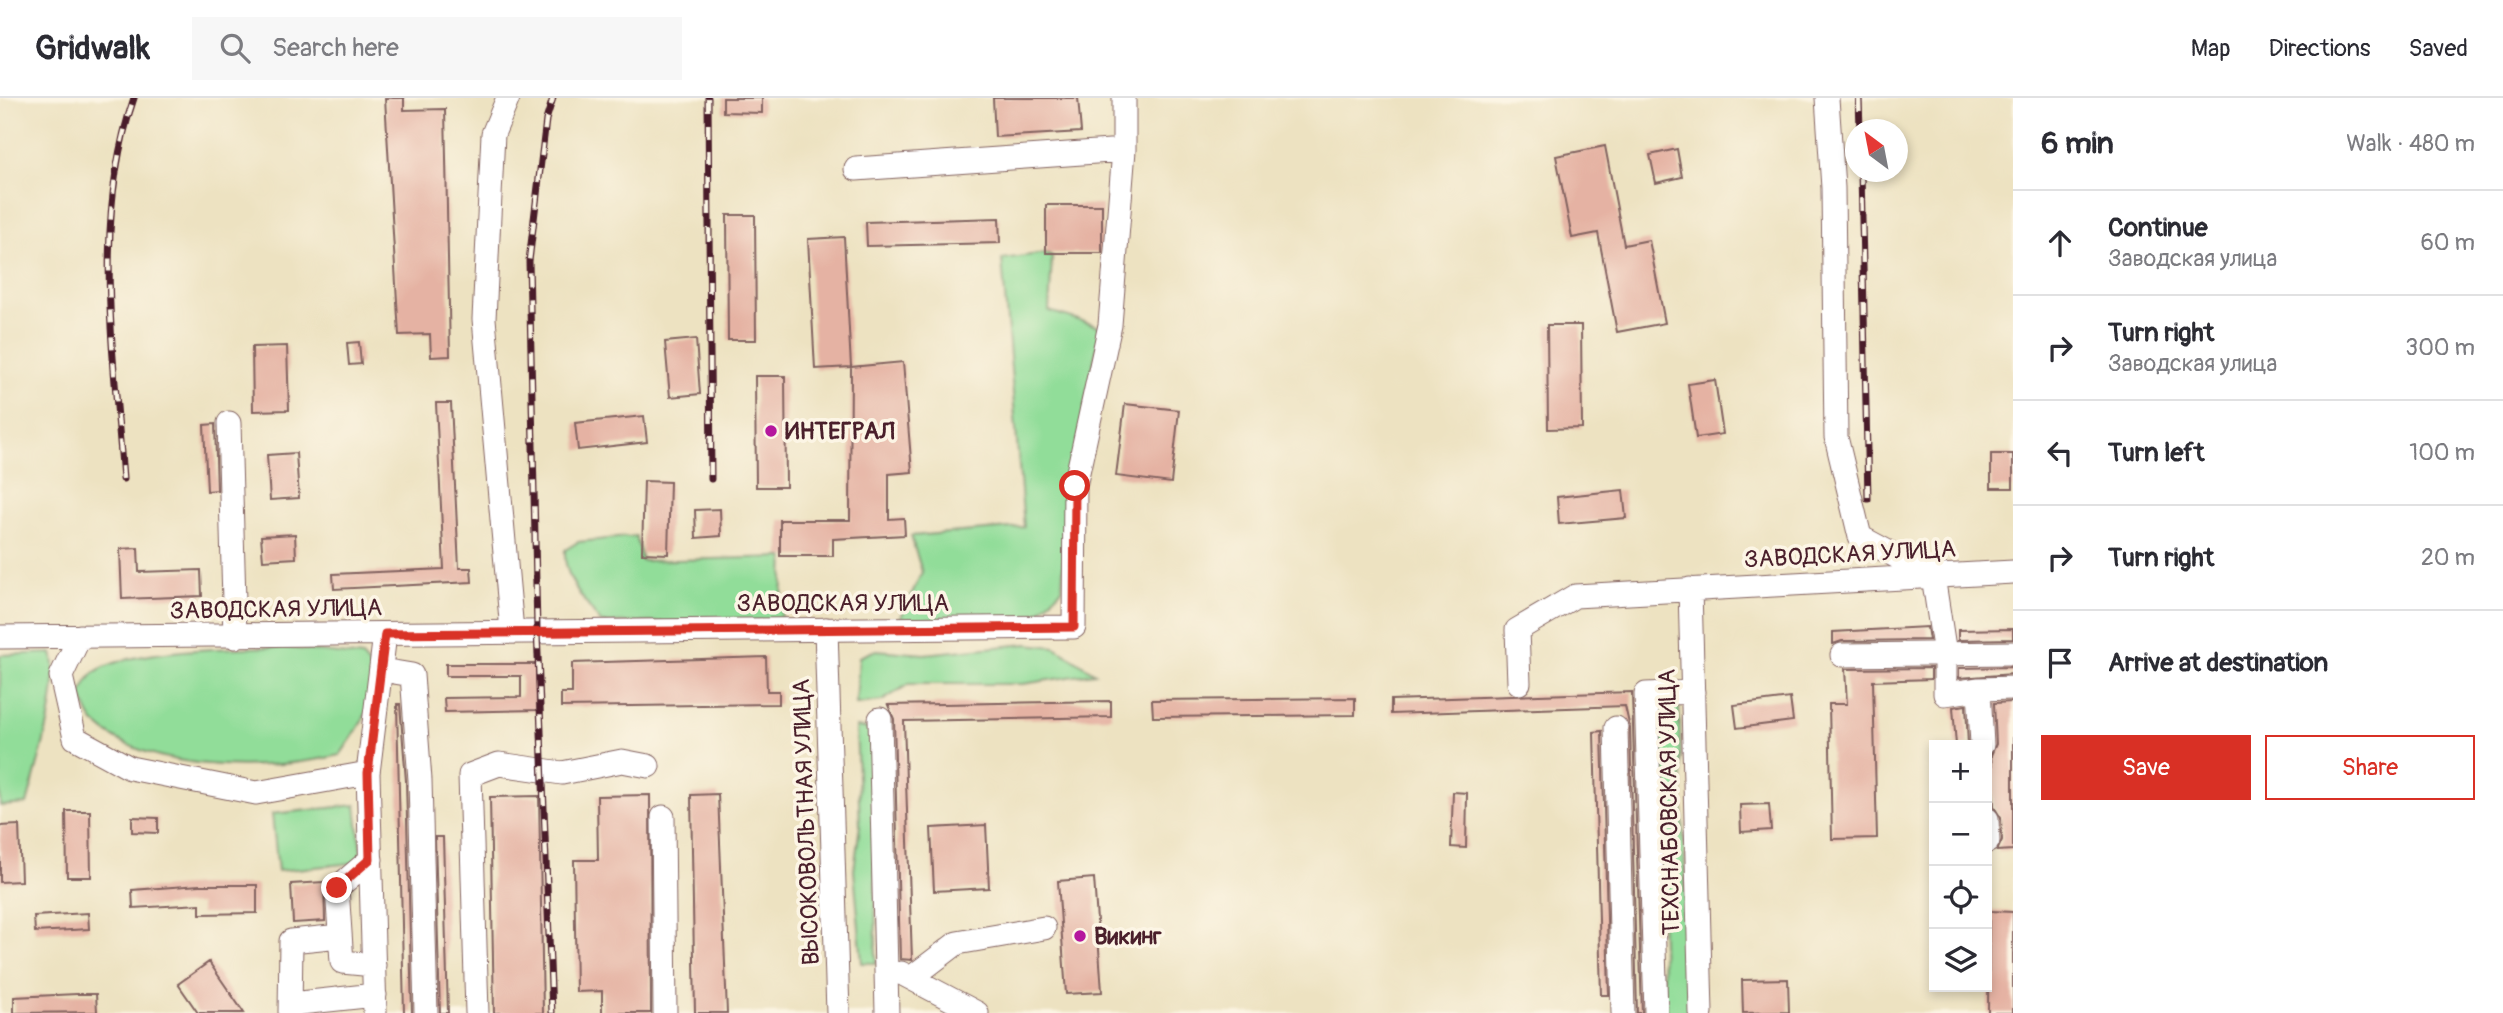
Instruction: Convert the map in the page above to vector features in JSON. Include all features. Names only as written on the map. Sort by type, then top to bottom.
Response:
[{"type":"street","points":[[508,98],[493,134],[484,319],[512,631]]},
{"type":"street","name":"ЗАВОДСКАЯ УЛИЦА","points":[[0,637],[235,637],[512,631],[1074,627],[1075,486],[1110,325],[1124,150],[1124,98]]},
{"type":"street","points":[[1827,98],[1833,188],[1836,437],[1860,537],[1933,576],[1945,654],[1945,694],[2013,688]]},
{"type":"street","points":[[856,169],[1124,150]]},
{"type":"street","points":[[229,424],[235,637]]},
{"type":"street","name":"ЗАВОДСКАЯ УЛИЦА","points":[[1519,683],[1517,630],[1575,596],[2013,572]]},
{"type":"street","name":"ТЕХСНАБОВСКАЯ УЛИЦА","points":[[1690,589],[1701,1013]]},
{"type":"street","name":"ВЫСОКОВОЛЬТНАЯ УЛИЦА","points":[[827,629],[838,1013]]},
{"type":"street","points":[[340,936],[290,941],[291,1008],[375,1004],[368,773],[385,634]]},
{"type":"street","points":[[80,636],[61,676],[75,738],[130,768],[256,793],[368,773]]},
{"type":"street","points":[[1842,655],[2013,653]]},
{"type":"street","points":[[382,670],[412,675],[420,780],[426,1013]]},
{"type":"street","points":[[1979,689],[1982,740]]},
{"type":"street","points":[[1656,1013],[1646,694],[1693,692]]},
{"type":"street","points":[[880,719],[887,1013]]},
{"type":"street","points":[[1616,728],[1623,1013]]},
{"type":"street","points":[[477,1013],[470,775],[499,764],[562,773],[622,761],[648,766]]},
{"type":"street","points":[[663,817],[665,1013]]},
{"type":"street","points":[[370,859],[337,888],[342,962],[374,965]]},
{"type":"street","points":[[911,978],[957,943],[1044,928]]},
{"type":"street","points":[[886,965],[977,1013]]},
{"type":"green space","points":[[1046,253],[1052,256],[1049,311],[1101,327],[1068,488],[1062,589],[1031,620],[900,619],[922,572],[911,536],[1024,527],[1002,259]]},
{"type":"green space","points":[[636,536],[642,561],[784,557],[781,621],[601,623],[571,580],[565,550],[578,542]]},
{"type":"green space","points":[[1027,644],[1055,647],[1095,673],[1023,684],[909,684],[882,701],[856,704],[859,657],[876,650],[924,654]]},
{"type":"green space","points":[[283,647],[362,657],[370,668],[374,681],[369,707],[340,755],[247,766],[179,760],[147,752],[119,740],[95,723],[81,694],[97,671],[117,662],[189,650]]},
{"type":"green space","points":[[52,653],[54,687],[51,707],[27,804],[0,806],[0,655]]},
{"type":"green space","points":[[1664,701],[1679,704],[1690,1013],[1664,1013],[1655,710]]},
{"type":"green space","points":[[856,727],[874,730],[876,963],[862,963],[854,870],[860,825]]},
{"type":"green space","points":[[356,805],[362,862],[278,871],[272,814]]},
{"type":"building","points":[[385,98],[404,98],[404,110],[445,109],[450,356],[431,357],[430,334],[399,335]]},
{"type":"building","points":[[723,98],[762,98],[762,113],[723,112]]},
{"type":"building","points":[[993,98],[1078,98],[1081,132],[995,137]]},
{"type":"building","points":[[1605,146],[1624,245],[1649,240],[1665,323],[1617,332],[1598,233],[1572,238],[1556,156]]},
{"type":"building","points":[[1677,149],[1682,177],[1656,183],[1650,155]]},
{"type":"building","points":[[1046,205],[1102,205],[1102,253],[1046,253]]},
{"type":"building","points":[[727,215],[755,215],[756,340],[728,340]]},
{"type":"building","points":[[999,218],[1000,243],[867,246],[866,222]]},
{"type":"building","points":[[844,237],[851,367],[815,369],[808,239]]},
{"type":"building","points":[[1547,325],[1581,325],[1582,428],[1548,429]]},
{"type":"building","points":[[696,339],[700,394],[670,397],[665,342]]},
{"type":"building","points":[[359,342],[361,364],[349,365],[347,343]]},
{"type":"building","points":[[287,346],[289,410],[253,411],[252,347]]},
{"type":"building","points":[[903,362],[912,472],[889,474],[889,519],[904,518],[905,535],[833,539],[833,556],[780,556],[780,520],[850,520],[851,367]]},
{"type":"building","name":"ИНТЕГРАЛ","points":[[755,376],[785,376],[786,487],[756,487]]},
{"type":"building","points":[[1715,380],[1723,434],[1696,438],[1688,384]]},
{"type":"building","points":[[436,403],[451,403],[459,568],[471,568],[472,582],[334,589],[333,574],[444,569]]},
{"type":"building","points":[[1125,404],[1179,410],[1171,483],[1116,476]]},
{"type":"building","points":[[644,416],[647,442],[578,450],[575,423]]},
{"type":"building","points":[[215,424],[217,490],[207,491],[204,425]]},
{"type":"building","points":[[296,453],[299,498],[270,500],[267,455]]},
{"type":"building","points":[[1991,454],[2013,454],[2013,488],[1991,488]]},
{"type":"building","points":[[644,481],[670,482],[668,554],[642,553]]},
{"type":"building","points":[[1623,490],[1626,518],[1559,524],[1557,497]]},
{"type":"building","points":[[720,509],[721,536],[696,538],[695,510]]},
{"type":"building","points":[[295,534],[296,558],[263,560],[261,536]]},
{"type":"building","points":[[138,548],[139,572],[201,570],[202,596],[122,599],[120,549]]},
{"type":"building","points":[[1927,627],[1929,640],[1842,641],[1833,644],[1833,632]]},
{"type":"building","points":[[2013,629],[2013,639],[1958,640],[1958,630]]},
{"type":"building","points":[[766,657],[767,691],[779,691],[779,704],[561,707],[561,693],[572,693],[572,663]]},
{"type":"building","points":[[446,664],[536,664],[537,710],[445,712],[444,698],[521,697],[521,676],[446,676]]},
{"type":"building","points":[[2013,667],[2013,674],[1959,678],[1959,668]]},
{"type":"building","points":[[1931,668],[1931,679],[1873,681],[1877,838],[1832,839],[1829,704],[1847,704],[1845,669]]},
{"type":"building","points":[[1632,692],[1642,1013],[1637,1013],[1630,728],[1625,706],[1391,714],[1391,700]]},
{"type":"building","points":[[1355,698],[1355,715],[1153,717],[1152,700]]},
{"type":"building","points":[[1790,698],[1793,721],[1737,728],[1734,705]]},
{"type":"building","points":[[1111,701],[1111,717],[904,721],[912,960],[900,959],[894,719],[888,705]]},
{"type":"building","points":[[2013,702],[2013,850],[1997,851],[2002,840],[2001,818],[1994,807],[1994,703]]},
{"type":"building","points":[[397,704],[400,704],[406,781],[412,1013],[404,1013]]},
{"type":"building","points":[[1966,705],[1968,740],[1956,740],[1953,707]]},
{"type":"building","points":[[1602,731],[1609,995],[1601,995],[1594,732]]},
{"type":"building","points":[[1453,792],[1467,793],[1466,848],[1451,847]]},
{"type":"building","points":[[718,794],[727,1013],[695,1013],[691,795]]},
{"type":"building","points":[[650,795],[651,1013],[602,1013],[602,991],[576,992],[574,860],[598,860],[597,796]]},
{"type":"building","points":[[539,796],[543,1013],[494,1013],[490,797]]},
{"type":"building","points":[[1769,804],[1771,830],[1741,832],[1740,805]]},
{"type":"building","points":[[66,811],[90,811],[91,877],[67,877]]},
{"type":"building","points":[[132,817],[158,818],[158,833],[132,832]]},
{"type":"building","points":[[19,825],[21,881],[0,882],[0,826]]},
{"type":"building","points":[[986,825],[989,888],[934,891],[931,828]]},
{"type":"building","points":[[435,837],[443,837],[448,1013],[440,1013]]},
{"type":"building","name":"Викинг","points":[[1094,878],[1102,992],[1066,994],[1058,881]]},
{"type":"building","points":[[324,882],[325,921],[293,923],[291,884]]},
{"type":"building","points":[[200,885],[257,885],[257,913],[200,914],[200,904],[133,908],[132,890]]},
{"type":"building","points":[[1992,911],[2013,912],[2013,1013],[1988,1013],[1988,992],[1992,992]]},
{"type":"building","points":[[88,913],[89,929],[35,932],[34,916]]},
{"type":"building","points":[[209,962],[244,1013],[198,1013],[178,984]]},
{"type":"building","points":[[1788,979],[1789,1012],[1743,1013],[1742,980]]},
{"type":"building","points":[[96,994],[97,1012],[14,1013],[14,997]]},
{"type":"railway","points":[[123,479],[111,335],[110,239],[113,191],[121,144],[134,98]]},
{"type":"railway","points":[[552,1013],[537,630],[529,261],[546,120],[553,98]]},
{"type":"railway","points":[[708,98],[711,479]]},
{"type":"railway","points":[[1859,98],[1860,119]]},
{"type":"railway","points":[[1861,182],[1868,499]]},
{"type":"place","name":"ИНТЕГРАЛ","points":[[771,431]]},
{"type":"place","name":"Викинг","points":[[1080,936]]},
{"type":"route","points":[[337,888],[370,859],[368,773],[385,634],[1074,627],[1075,486]]}]
